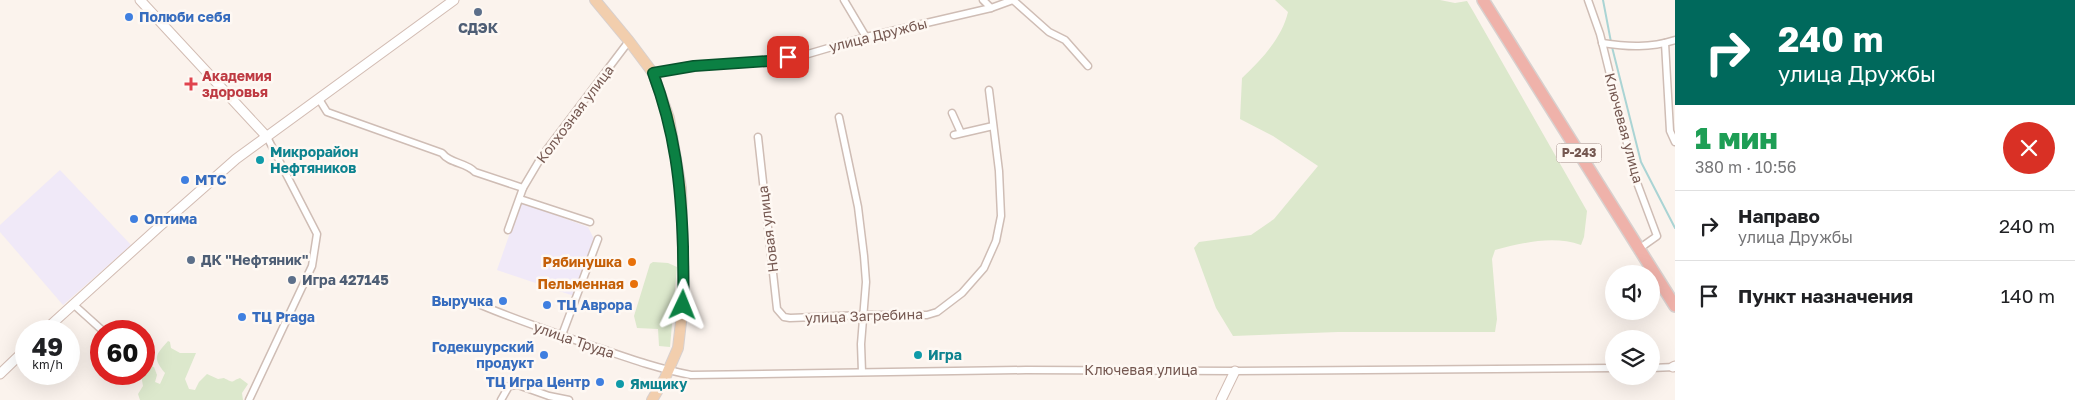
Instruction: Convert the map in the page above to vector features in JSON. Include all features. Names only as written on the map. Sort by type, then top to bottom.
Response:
[{"type":"highway","name":"Р-243","points":[[1483,0],[1675,306]]},
{"type":"main road","points":[[595,0],[629,40],[653,73],[669,118],[681,188],[684,288],[678,348],[652,400]]},
{"type":"street","points":[[140,0],[267,137],[317,234],[312,266],[249,400]]},
{"type":"street","points":[[56,320],[236,159],[454,0]]},
{"type":"street","points":[[844,0],[866,37]]},
{"type":"street","points":[[983,0],[991,8]]},
{"type":"street","name":"улица Дружбы","points":[[653,73],[694,66],[769,61],[808,54],[866,37],[991,8],[1013,0],[1048,32],[1065,40],[1088,66]]},
{"type":"street","name":"Ключевая улица","points":[[1588,0],[1602,43],[1636,180],[1657,236],[1640,248]]},
{"type":"street","name":"Колхозная улица","points":[[508,230],[524,188],[542,156],[629,40]]},
{"type":"street","points":[[1602,43],[1626,47],[1650,47],[1675,40]]},
{"type":"street","points":[[1665,43],[1670,131],[1675,142]]},
{"type":"street","name":"улица Загребина","points":[[784,317],[927,315],[937,312],[962,293],[984,268],[996,241],[1001,216],[989,90]]},
{"type":"street","points":[[319,99],[327,112],[442,153],[446,158],[470,166],[475,172],[524,188]]},
{"type":"street","points":[[952,113],[957,134],[993,126]]},
{"type":"street","points":[[839,117],[858,207],[864,256],[866,282],[862,372]]},
{"type":"street","name":"Новая улица","points":[[758,137],[777,309],[784,317]]},
{"type":"street","points":[[520,199],[590,222]]},
{"type":"street","points":[[562,335],[598,239]]},
{"type":"street","points":[[73,304],[91,320]]},
{"type":"street","name":"улица Труда","points":[[480,305],[517,320],[668,371]]},
{"type":"street","points":[[0,374],[15,360]]},
{"type":"street","points":[[1660,368],[1674,367]]},
{"type":"street","name":"Ключевая улица","points":[[668,371],[691,374],[1026,370],[1235,371],[1605,368]]},
{"type":"street","points":[[1221,400],[1235,371]]},
{"type":"street","points":[[501,400],[509,386],[518,385],[548,396],[569,400]]},
{"type":"shaded area","points":[[60,170],[131,245],[63,305],[0,232],[0,225]]},
{"type":"shaded area","points":[[523,203],[588,227],[594,239],[574,296],[497,270],[519,207]]},
{"type":"green space","points":[[1275,0],[1440,0],[1455,3],[1467,1],[1587,211],[1584,237],[1581,245],[1549,240],[1495,250],[1492,259],[1497,319],[1495,332],[1338,332],[1233,336],[1216,308],[1194,248],[1199,242],[1251,235],[1274,219],[1318,166],[1273,136],[1240,119],[1242,78],[1276,40],[1288,12]]},
{"type":"green space","points":[[653,262],[668,263],[677,267],[670,347],[659,346],[658,329],[637,328],[634,316],[650,264]]},
{"type":"green space","points":[[168,341],[171,348],[180,353],[196,353],[185,379],[189,389],[195,390],[199,382],[207,374],[218,379],[224,378],[232,381],[240,378],[248,384],[242,393],[243,400],[140,400],[138,394],[143,385],[155,385],[155,382],[160,384],[165,373],[157,360],[158,353]]},
{"type":"waterway","points":[[1603,0],[1611,42]]},
{"type":"waterway","points":[[1612,47],[1641,162],[1675,228]]},
{"type":"place","name":"СДЭК","points":[[478,12]]},
{"type":"place","name":"Полюби себя","points":[[129,17]]},
{"type":"place","name":"Академия здоровья","points":[[191,84]]},
{"type":"place","name":"Микрорайон Нефтяников","points":[[260,160]]},
{"type":"place","name":"МТС","points":[[185,180]]},
{"type":"place","name":"Оптима","points":[[134,219]]},
{"type":"place","name":"ДК \"Нефтяник\"","points":[[191,260]]},
{"type":"place","name":"Рябинушка","points":[[632,262]]},
{"type":"place","name":"Игра 427145","points":[[292,280]]},
{"type":"place","name":"Пельменная","points":[[634,284]]},
{"type":"place","name":"Выручка","points":[[503,301]]},
{"type":"place","name":"ТЦ Аврора","points":[[547,305]]},
{"type":"place","name":"ТЦ Praga","points":[[242,317]]},
{"type":"place","name":"Годекшурский продукт","points":[[544,355]]},
{"type":"place","name":"Игра","points":[[918,355]]},
{"type":"place","name":"ТЦ Игра Центр","points":[[600,382]]},
{"type":"place","name":"Ямщику","points":[[620,384]]},
{"type":"route","points":[[683,305],[681,188],[669,118],[653,73],[694,66],[769,61],[788,57]]}]
